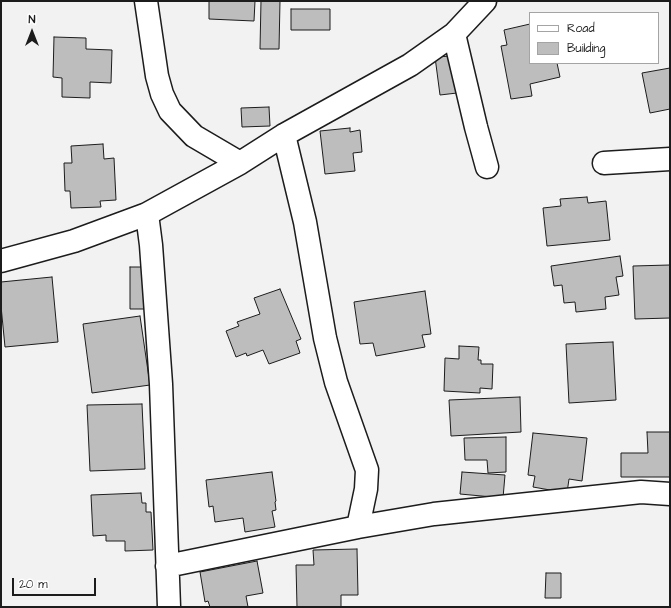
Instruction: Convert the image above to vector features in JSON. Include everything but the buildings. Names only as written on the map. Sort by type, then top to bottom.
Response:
[{"type":"street","points":[[146,1],[157,76],[162,94],[170,111],[194,136],[240,163]]},
{"type":"street","points":[[1,260],[74,240],[148,214],[240,163],[284,135],[410,65],[454,34],[485,1]]},
{"type":"street","points":[[454,34],[487,167]]},
{"type":"street","points":[[284,135],[305,222],[325,338],[336,382],[367,470],[366,489],[358,528]]},
{"type":"street","points":[[604,163],[670,159]]},
{"type":"street","points":[[148,214],[161,384],[169,607]]},
{"type":"street","points":[[168,566],[434,514],[641,492],[670,494]]}]
